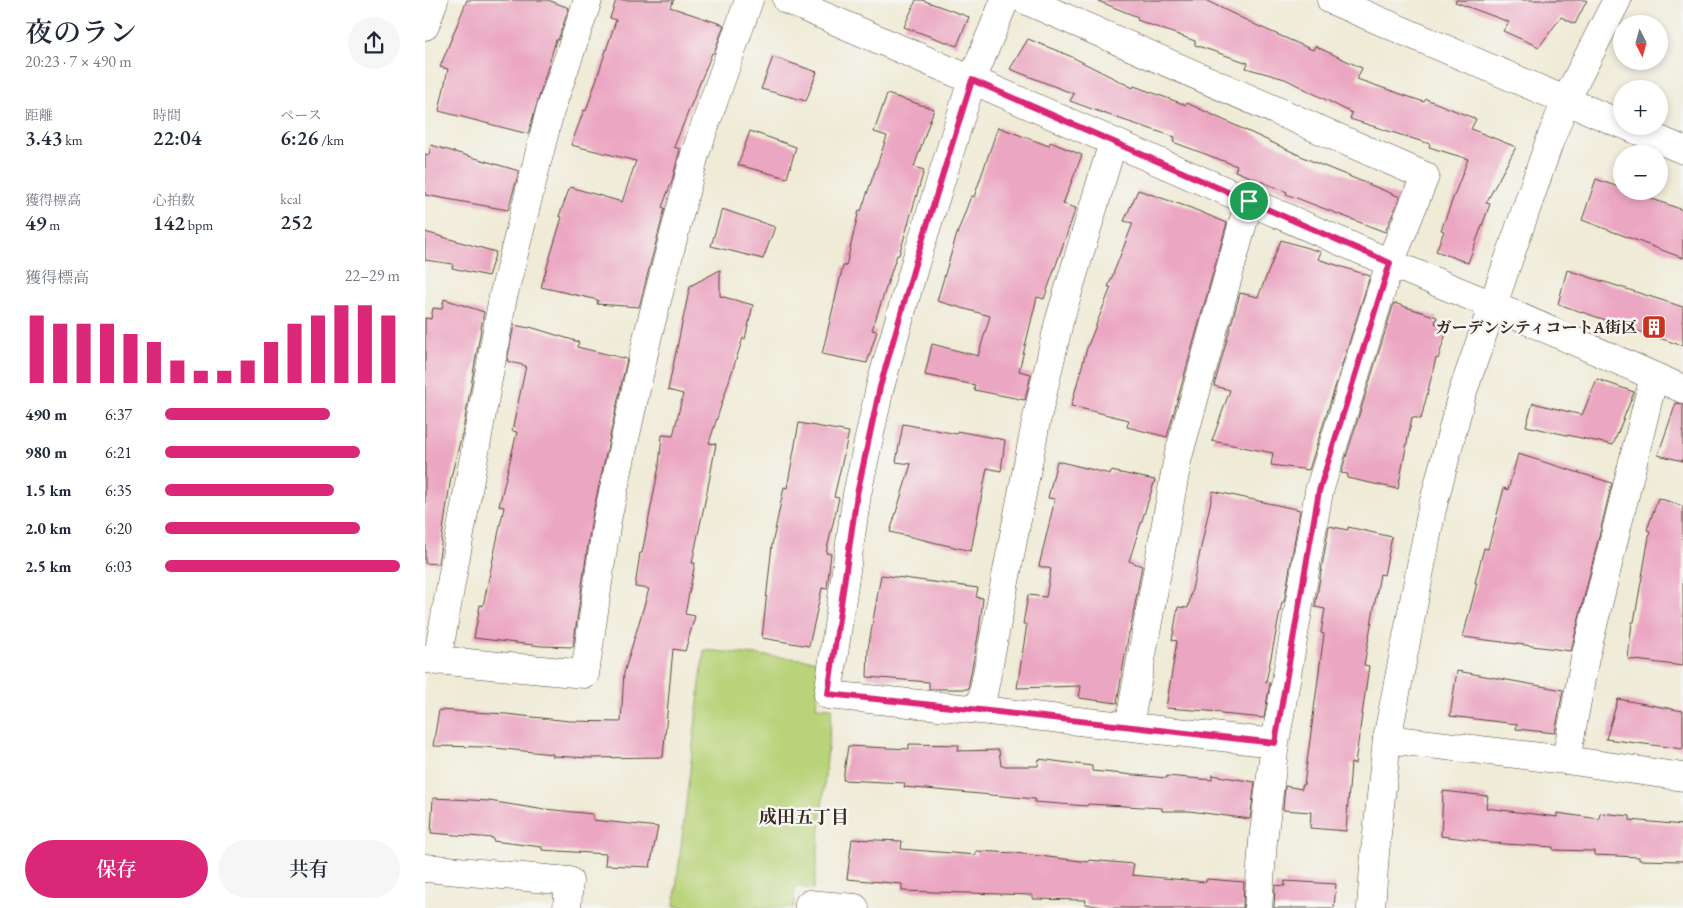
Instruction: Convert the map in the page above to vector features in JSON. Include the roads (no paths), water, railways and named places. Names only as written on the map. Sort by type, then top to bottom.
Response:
[{"type":"street","points":[[425,26],[434,0]]},
{"type":"street","points":[[587,0],[550,111],[503,297],[431,660],[585,674],[607,520],[648,334],[695,154],[749,0]]},
{"type":"street","points":[[787,0],[1683,389]]},
{"type":"street","points":[[1005,0],[972,80],[915,264],[880,387],[857,494],[828,694],[1275,743]]},
{"type":"street","points":[[1025,0],[1425,176],[1390,263],[1319,491],[1275,743],[1263,841],[1259,908]]},
{"type":"street","points":[[1331,0],[1613,121]]},
{"type":"street","points":[[1371,908],[1387,739],[1433,509],[1462,394],[1549,143],[1566,100],[1617,0]]},
{"type":"street","points":[[1648,135],[1683,150]]},
{"type":"street","points":[[980,710],[1036,422],[1059,322],[1113,142]]},
{"type":"street","points":[[1129,726],[1177,457],[1249,201]]},
{"type":"street","points":[[1566,760],[1585,658],[1654,376]]},
{"type":"street","points":[[1387,739],[1566,760],[1683,777]]},
{"type":"street","points":[[425,868],[569,881],[567,908]]},
{"type":"street","points":[[809,908],[809,904],[855,908]]},
{"type":"place","name":"ガーデンシティコートA街区","points":[[1654,327]]},
{"type":"district","name":"成田五丁目","points":[[804,817]]}]
